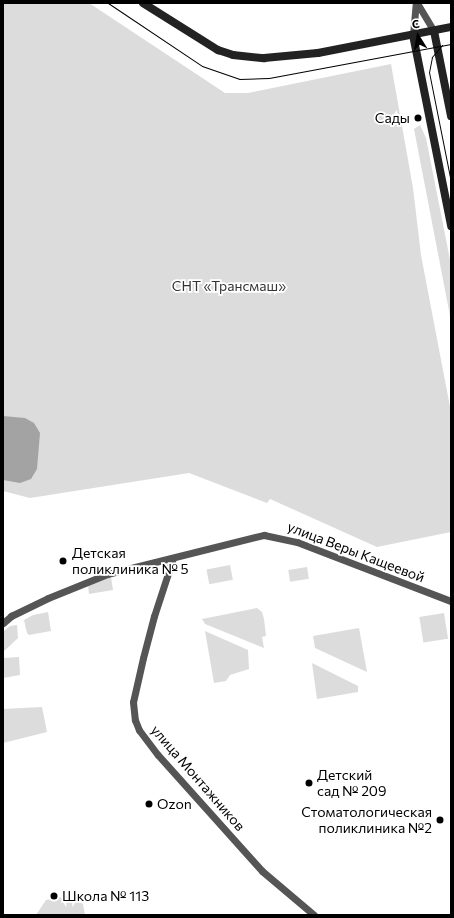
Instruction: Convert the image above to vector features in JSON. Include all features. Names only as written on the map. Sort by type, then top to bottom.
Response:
[{"type":"main road","points":[[143,3],[206,44],[233,55],[248,57],[293,57],[451,27]]},
{"type":"main road","points":[[434,31],[451,116]]},
{"type":"main road","points":[[413,34],[451,226]]},
{"type":"street","points":[[413,34],[416,3]]},
{"type":"street","points":[[416,3],[434,31]]},
{"type":"street","name":"улица Веры Кащеевой","points":[[3,623],[11,616],[48,598],[107,574],[250,537],[279,536],[451,601]]},
{"type":"street","name":"улица Монтажников","points":[[173,558],[154,616],[143,658],[133,702],[135,720],[139,730],[158,755],[262,871],[314,915]]},
{"type":"green space","name":"СНТ «Трансмаш»","points":[[3,3],[89,3],[225,93],[248,93],[391,64],[413,188],[421,255],[451,412],[451,532],[377,547],[270,499],[267,503],[189,473],[30,498],[3,491]]},
{"type":"green space","points":[[420,125],[426,138],[451,265],[451,321],[414,129]]},
{"type":"green space","points":[[230,565],[233,580],[209,584],[206,570]]},
{"type":"green space","points":[[307,567],[309,579],[290,582],[288,570]]},
{"type":"green space","points":[[111,577],[113,590],[89,594],[88,585]]},
{"type":"green space","points":[[257,608],[262,612],[264,619],[266,636],[262,637],[264,648],[205,624],[202,619]]},
{"type":"green space","points":[[48,612],[51,631],[29,635],[27,633],[24,620],[33,615]]},
{"type":"green space","points":[[444,613],[448,639],[423,643],[419,617]]},
{"type":"green space","points":[[17,625],[18,638],[3,652],[3,632],[10,626]]},
{"type":"green space","points":[[359,628],[367,672],[315,648],[313,636]]},
{"type":"green space","points":[[205,631],[248,650],[249,669],[230,675],[226,681],[214,683]]},
{"type":"green space","points":[[19,657],[20,675],[3,678],[3,658]]},
{"type":"green space","points":[[312,663],[358,686],[358,692],[317,699]]},
{"type":"green space","points":[[42,707],[47,732],[3,743],[3,709]]},
{"type":"green space","points":[[68,896],[83,904],[85,915],[36,915],[46,900]]},
{"type":"shaded area","points":[[3,416],[25,418],[34,423],[40,433],[37,469],[31,479],[20,483],[3,480]]},
{"type":"tram line","points":[[108,3],[202,66],[239,79],[269,78],[451,44]]},
{"type":"tram line","points":[[442,45],[432,57],[429,72],[451,182]]},
{"type":"place","name":"Сады","points":[[418,118]]},
{"type":"place","name":"Детская поликлиника № 5","points":[[63,561]]},
{"type":"place","name":"Детский сад № 209","points":[[309,783]]},
{"type":"place","name":"Ozon","points":[[149,804]]},
{"type":"place","name":"Стоматологическая поликлиника №2","points":[[440,820]]},
{"type":"place","name":"Школа № 113","points":[[54,896]]}]
